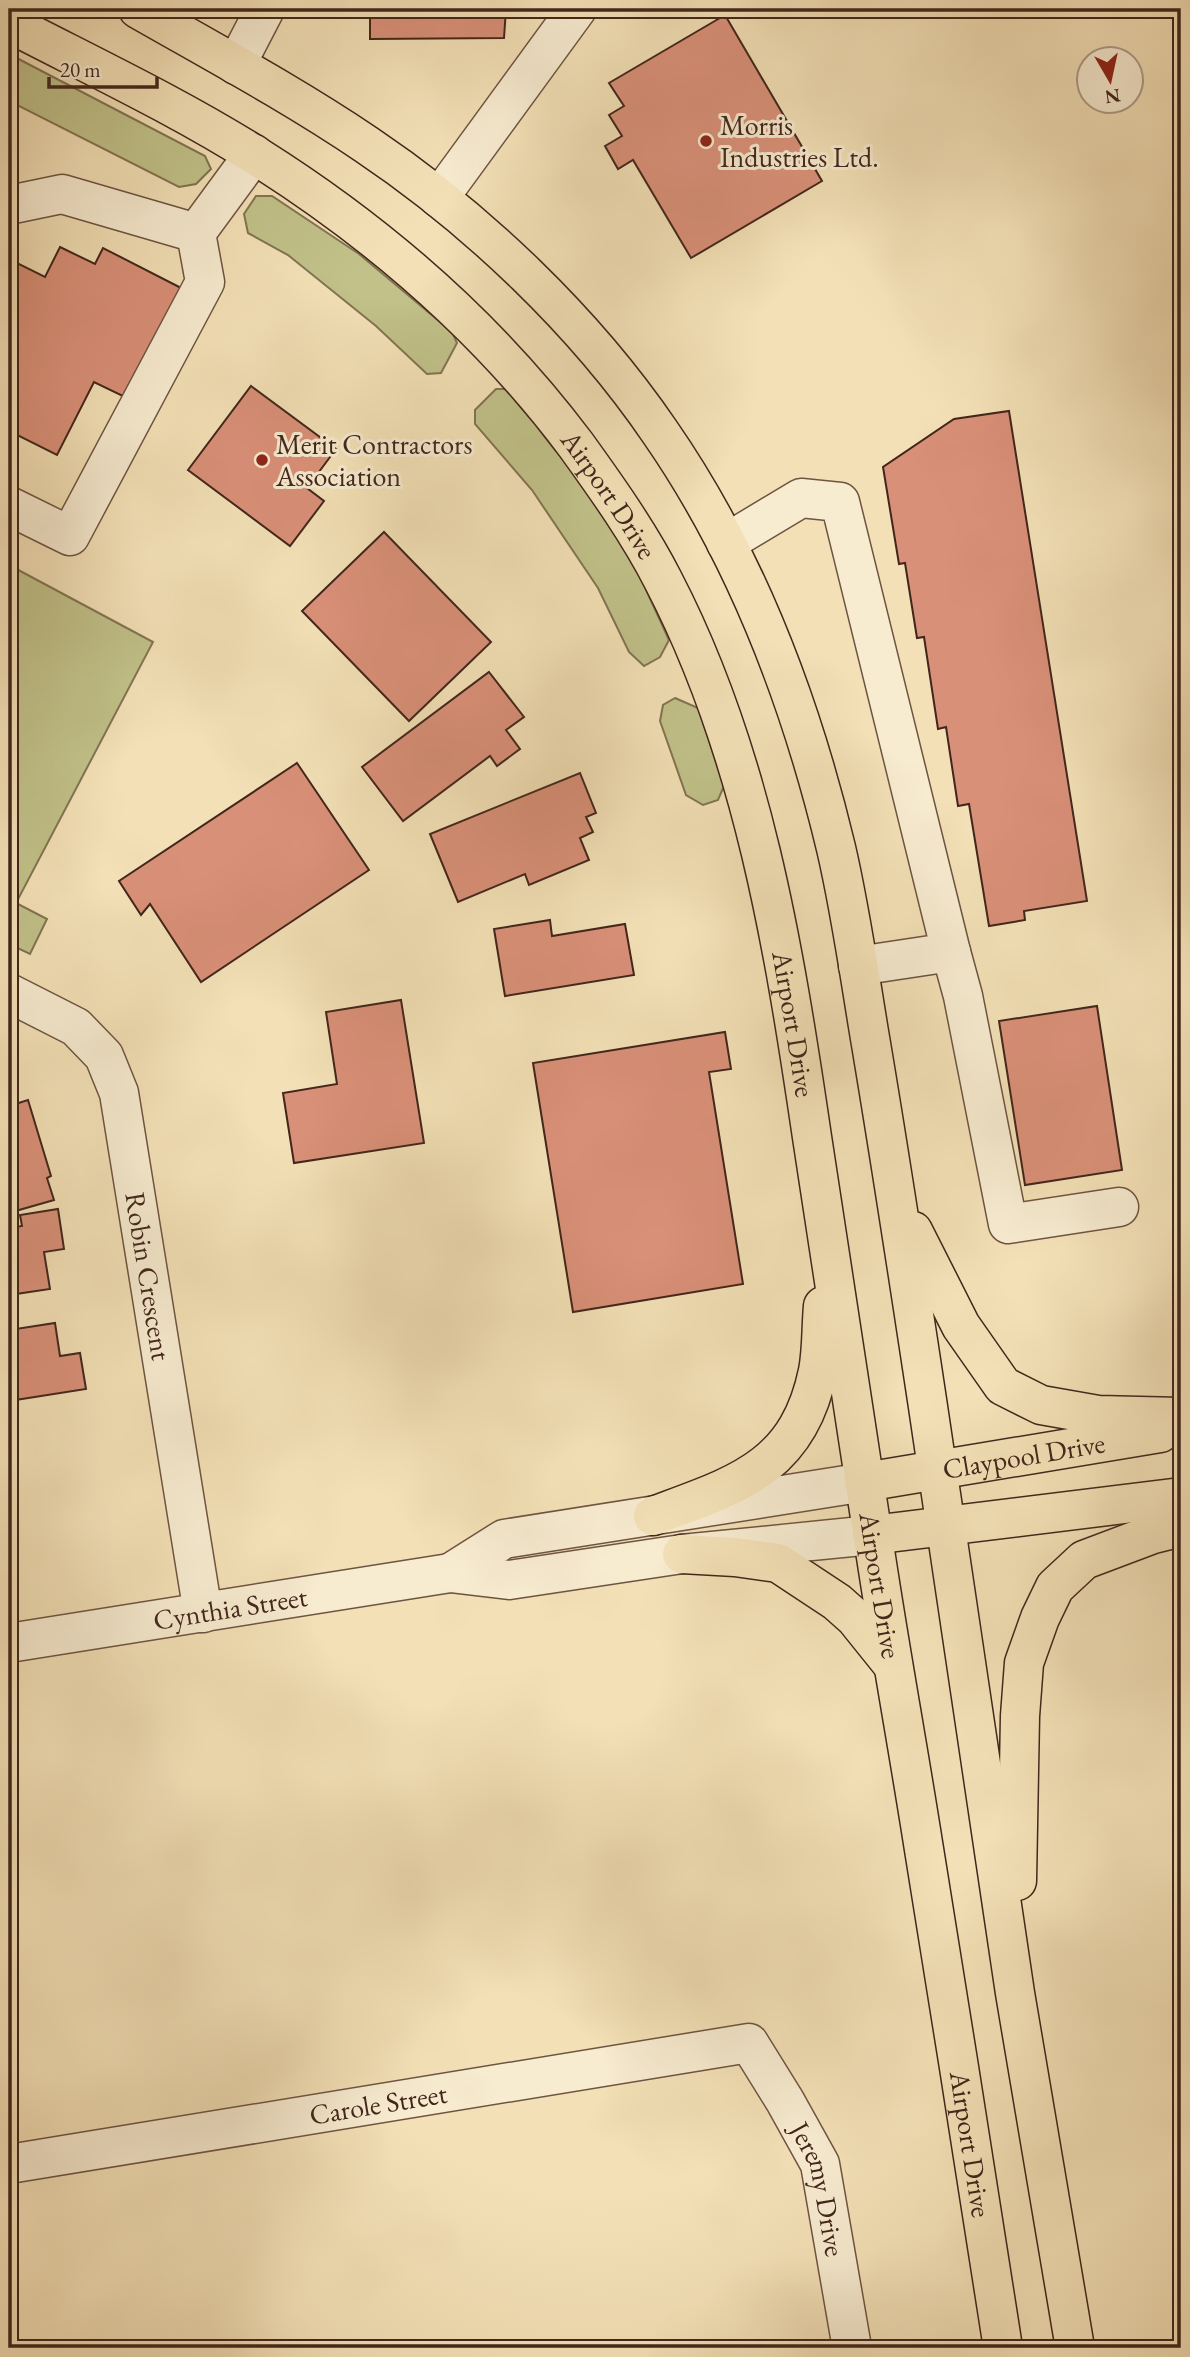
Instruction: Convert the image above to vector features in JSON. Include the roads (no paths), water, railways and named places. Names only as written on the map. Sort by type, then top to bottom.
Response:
[{"type":"main road","points":[[138,9],[284,91],[369,146],[439,198],[499,248],[602,356],[660,432],[726,543],[757,609],[803,731],[836,849],[858,966],[938,1470],[1015,1992],[1074,2348]]},
{"type":"main road","name":"Airport Drive","points":[[9,23],[254,154],[333,207],[403,261],[471,324],[530,388],[575,444],[622,511],[662,578],[697,652],[726,731],[777,922],[872,1535],[1003,2348]]},
{"type":"main road","points":[[895,1194],[961,1326],[1003,1386],[1041,1405],[1075,1411],[1098,1415],[1181,1417]]},
{"type":"main road","points":[[653,1516],[731,1487],[773,1460],[802,1423],[818,1371],[823,1299],[823,1206]]},
{"type":"main road","name":"Claypool Drive","points":[[865,1482],[1181,1430]]},
{"type":"main road","name":"Claypool Drive","points":[[872,1535],[1181,1497]]},
{"type":"main road","points":[[1015,1992],[1020,1716],[1024,1663],[1040,1618],[1055,1587],[1084,1560],[1153,1534],[1181,1527]]},
{"type":"main road","points":[[682,1554],[778,1563],[837,1602],[855,1618],[895,1667]]},
{"type":"street","points":[[236,65],[265,9]]},
{"type":"street","points":[[439,198],[577,9]]},
{"type":"street","points":[[9,506],[71,536],[205,282],[196,233],[254,154]]},
{"type":"street","points":[[9,205],[62,194],[196,233]]},
{"type":"street","points":[[726,543],[801,498],[841,502],[963,996],[1008,1224],[1119,1208]]},
{"type":"street","points":[[858,966],[951,952]]},
{"type":"street","name":"Robin Crescent","points":[[9,993],[76,1027],[104,1056],[120,1093],[203,1613]]},
{"type":"street","name":"Cynthia Street","points":[[450,1573],[504,1539],[865,1482]]},
{"type":"street","name":"Cynthia Street","points":[[9,1643],[450,1573],[509,1580],[682,1554],[872,1535]]},
{"type":"street","name":"Carole Street","points":[[9,2164],[749,2042]]},
{"type":"street","name":"Jeremy Drive","points":[[749,2042],[820,2164],[852,2348]]},
{"type":"place","name":"Morris Industries Ltd.","points":[[706,141]]},
{"type":"place","name":"Merit Contractors Association","points":[[262,460]]}]
